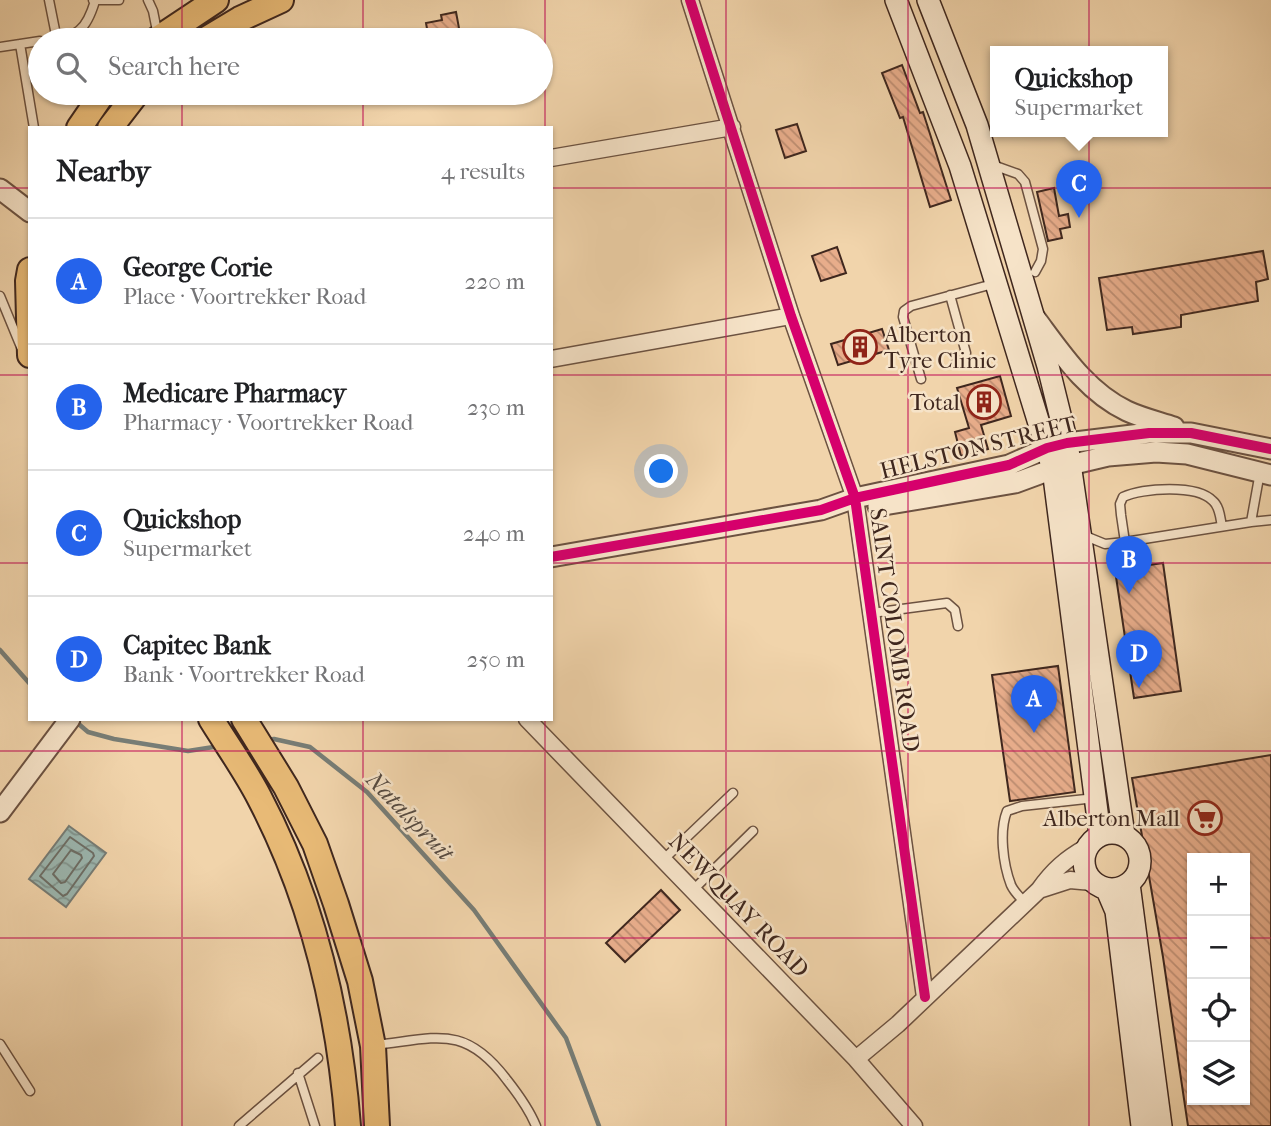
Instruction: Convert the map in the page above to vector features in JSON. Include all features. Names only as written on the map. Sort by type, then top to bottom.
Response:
[{"type":"main road","points":[[175,28],[216,0]]},
{"type":"main road","points":[[225,28],[281,0]]},
{"type":"main road","points":[[896,0],[960,166],[996,283],[1057,445]]},
{"type":"main road","points":[[928,0],[976,125],[1048,366],[1057,445],[1082,534],[1124,835]]},
{"type":"main road","points":[[80,126],[95,105]]},
{"type":"main road","points":[[112,126],[128,105]]},
{"type":"main road","points":[[1062,467],[1095,798],[1093,841],[1083,860],[1085,872],[1100,886],[1116,911],[1142,1126]]},
{"type":"main road","points":[[213,721],[259,796],[285,853],[308,914],[329,984],[330,1055],[348,1126]]},
{"type":"main road","points":[[245,721],[286,787],[315,844],[336,904],[360,981],[373,1046],[377,1126]]},
{"type":"main road","points":[[1093,841],[1112,833],[1124,835],[1136,844],[1141,858],[1139,873],[1129,884],[1119,890],[1100,886]]},
{"type":"main road","points":[[1129,884],[1161,1126]]},
{"type":"main road","points":[[330,1055],[373,1046]]},
{"type":"street","name":"SAINT COLOMB ROAD","points":[[690,0],[856,504],[925,997]]},
{"type":"street","points":[[553,158],[732,127]]},
{"type":"street","points":[[0,189],[28,210]]},
{"type":"street","points":[[1030,310],[1065,360],[1100,392],[1127,411],[1191,433]]},
{"type":"street","points":[[553,359],[792,316]]},
{"type":"street","name":"HELSTON STREET","points":[[856,504],[1009,465],[1057,445],[1149,433],[1191,433],[1271,449]]},
{"type":"street","name":"HELSTON STREET","points":[[553,557],[856,504],[1015,482],[1108,456],[1156,452],[1187,454],[1265,474]]},
{"type":"street","points":[[0,812],[69,721]]},
{"type":"street","name":"NEWQUAY ROAD","points":[[529,721],[856,1059],[914,1126]]},
{"type":"street","points":[[856,1059],[898,1024],[1039,890],[1050,874],[1065,860],[1093,841]]},
{"type":"street","points":[[1039,890],[1070,880],[1100,886]]},
{"type":"lane","points":[[49,0],[55,28]]},
{"type":"lane","points":[[83,28],[91,17],[94,0],[119,0]]},
{"type":"lane","points":[[148,0],[155,28]]},
{"type":"lane","points":[[0,47],[28,43]]},
{"type":"lane","points":[[20,44],[28,92]]},
{"type":"lane","points":[[30,105],[34,126]]},
{"type":"lane","points":[[988,163],[1018,174],[1025,182],[1043,249],[1035,272]]},
{"type":"lane","points":[[921,379],[904,311],[911,306],[996,283]]},
{"type":"lane","points":[[950,295],[966,353],[964,360],[955,364]]},
{"type":"lane","points":[[0,296],[28,364]]},
{"type":"lane","points":[[1251,522],[1265,474]]},
{"type":"lane","points":[[1125,542],[1120,504],[1123,498],[1146,491],[1167,489],[1205,495],[1216,503],[1222,526]]},
{"type":"lane","points":[[1082,534],[1105,544],[1271,520]]},
{"type":"lane","points":[[872,613],[947,603],[956,610],[958,626]]},
{"type":"lane","points":[[664,859],[733,793]]},
{"type":"lane","points":[[1026,902],[1011,885],[1003,832],[1003,820],[1007,810],[1095,798]]},
{"type":"lane","points":[[694,890],[753,831]]},
{"type":"lane","points":[[373,1046],[436,1038],[452,1039],[477,1048],[489,1057],[502,1074],[536,1126]]},
{"type":"lane","points":[[0,1044],[30,1091]]},
{"type":"lane","points":[[239,1126],[298,1073],[330,1055]]},
{"type":"lane","points":[[298,1073],[315,1126]]},
{"type":"water","points":[[69,826],[106,853],[66,907],[29,879]]},
{"type":"building","points":[[456,12],[459,28],[427,28],[426,23],[442,20],[441,15]]},
{"type":"building","points":[[902,65],[920,113],[923,112],[951,200],[930,207],[903,117],[900,118],[882,73]]},
{"type":"building","points":[[797,124],[806,151],[785,158],[776,130]]},
{"type":"building","points":[[1054,188],[1059,216],[1068,214],[1070,227],[1060,229],[1062,238],[1048,241],[1037,192]]},
{"type":"building","points":[[837,247],[846,273],[821,281],[812,256]]},
{"type":"building","points":[[1263,251],[1268,279],[1256,282],[1258,301],[1181,315],[1181,327],[1133,334],[1132,327],[1107,330],[1099,278]]},
{"type":"building","name":"Alberton Tyre Clinic","points":[[882,329],[889,350],[838,365],[831,344]]},
{"type":"building","name":"Total","points":[[1000,376],[1011,416],[981,425],[988,449],[961,456],[955,432],[969,428],[957,388]]},
{"type":"building","points":[[1163,563],[1181,691],[1134,698],[1115,570]]},
{"type":"building","points":[[1058,666],[1075,792],[1010,801],[992,675]]},
{"type":"building","name":"Alberton Mall","points":[[1271,755],[1271,1126],[1188,1126],[1163,957],[1132,778]]},
{"type":"building","points":[[661,890],[680,910],[625,962],[606,943]]},
{"type":"waterway","name":"Natalspruit","points":[[0,650],[28,682]]},
{"type":"waterway","name":"Natalspruit","points":[[75,721],[88,732],[114,739],[188,751],[220,746]]},
{"type":"waterway","name":"Natalspruit","points":[[267,740],[274,739],[310,747],[367,792],[474,910],[566,1038],[599,1126]]},
{"type":"cycle path","points":[[690,0],[791,316],[855,498],[925,997]]},
{"type":"cycle path","points":[[553,557],[821,510],[855,498],[1009,465],[1047,448],[1067,443],[1149,433],[1191,433],[1271,449]]},
{"type":"place","name":"Quickshop","points":[[1079,218]]},
{"type":"place","name":"Alberton Tyre Clinic","points":[[860,347]]},
{"type":"place","name":"Total","points":[[984,402]]},
{"type":"place","name":"Medicare Pharmacy","points":[[1129,594]]},
{"type":"place","name":"Capitec Bank","points":[[1139,688]]},
{"type":"place","name":"George Corie","points":[[1034,733]]},
{"type":"place","name":"Alberton Mall","points":[[1205,818]]}]
